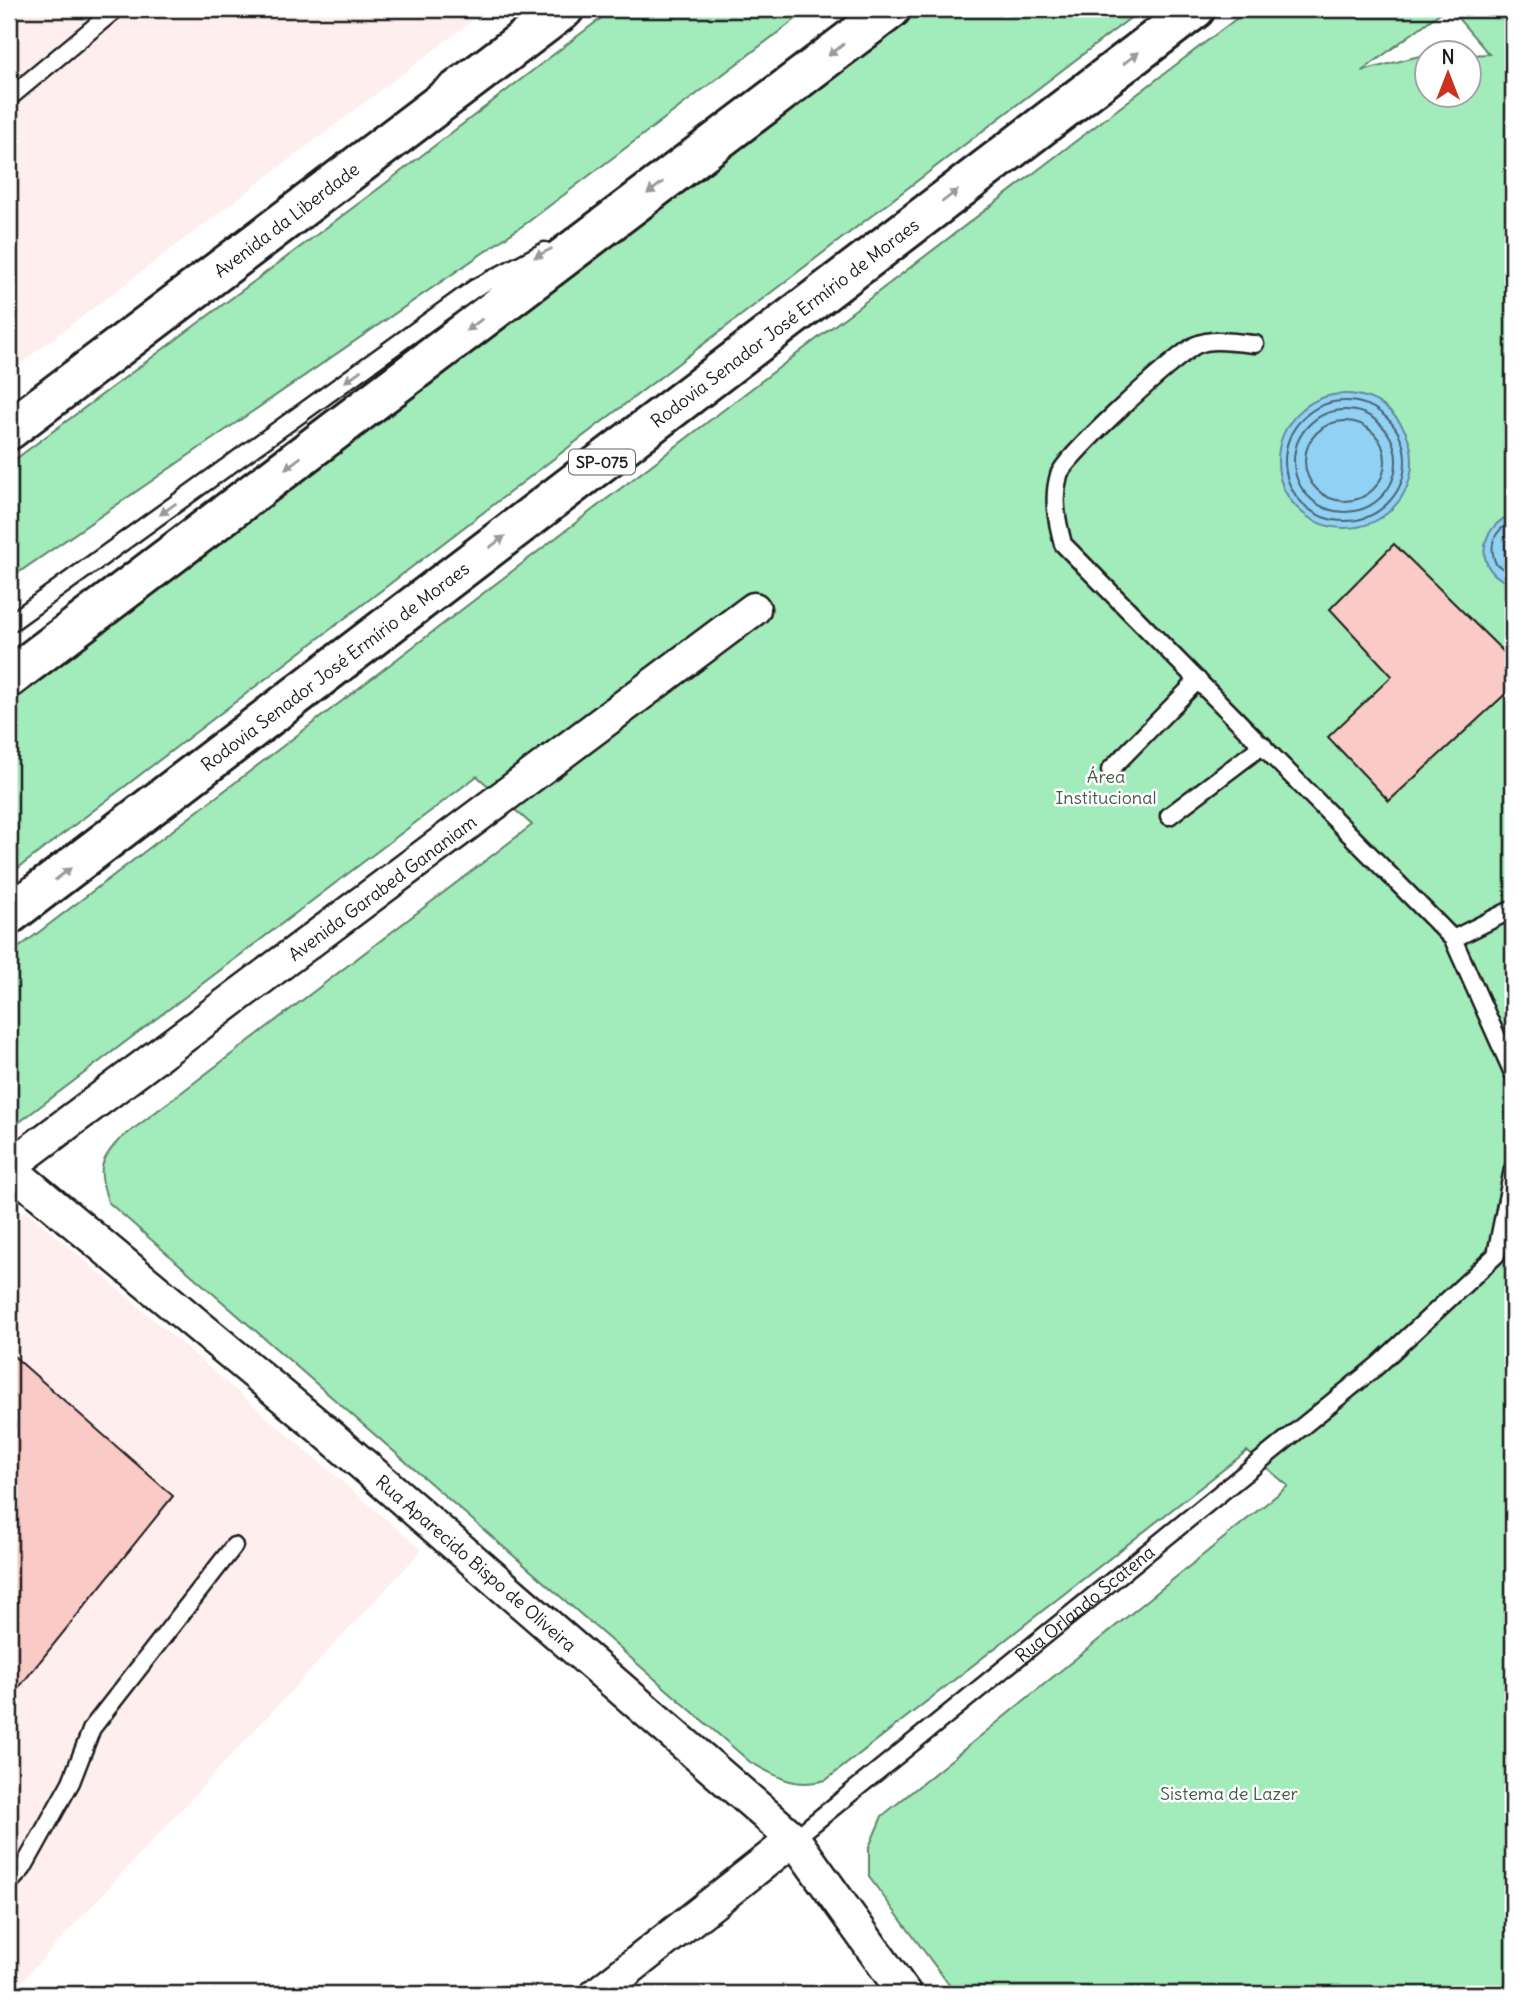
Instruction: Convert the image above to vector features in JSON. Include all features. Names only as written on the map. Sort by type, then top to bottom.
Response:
[{"type":"main road","name":"Avenida da Liberdade","points":[[9,430],[564,9]]},
{"type":"main road","points":[[9,678],[891,9]]},
{"type":"main road","name":"Rodovia Senador José Ermírio de Moraes","points":[[9,915],[1195,9]]},
{"type":"street","name":"Avenida Garabed Gananiam","points":[[9,1168],[754,609]]},
{"type":"street","name":"Rua Aparecido Bispo de Oliveira","points":[[9,1168],[322,1429],[794,1839],[905,1994]]},
{"type":"street","name":"Rua Orlando Scatena","points":[[597,1994],[794,1839]]},
{"type":"lane","points":[[9,98],[116,9]]},
{"type":"lane","points":[[9,624],[475,288],[625,210]]},
{"type":"lane","points":[[1255,344],[1217,341],[1196,345],[1099,427],[1059,473],[1055,511],[1063,544],[1453,939],[1513,1073]]},
{"type":"lane","points":[[1110,770],[1198,680]]},
{"type":"lane","points":[[1169,816],[1263,745]]},
{"type":"lane","points":[[1453,939],[1513,909]]},
{"type":"lane","name":"Rua Orlando Scatena","points":[[794,1839],[1377,1366],[1496,1255],[1513,1169]]},
{"type":"lane","points":[[9,1883],[23,1868],[71,1782],[92,1728],[234,1546]]},
{"type":"shaded area","points":[[9,9],[488,9],[9,372]]},
{"type":"shaded area","points":[[26,1210],[422,1550],[11,1993],[9,1222]]},
{"type":"green space","points":[[613,9],[809,9],[528,222],[9,579],[9,464],[378,189]]},
{"type":"green space","points":[[922,9],[1142,9],[9,875],[9,704]]},
{"type":"green space","points":[[1249,9],[1445,9],[1362,71],[1414,57],[1414,108],[1484,108],[1484,54],[1489,54],[1484,48],[1484,38],[1475,38],[1450,9],[1513,9],[1513,1994],[956,1994],[869,1877],[869,1847],[882,1816],[1288,1486],[1247,1451],[826,1780],[795,1782],[778,1777],[750,1762],[108,1202],[102,1175],[103,1162],[119,1140],[532,825],[477,776],[9,1130],[9,955]]},
{"type":"water","points":[[1345,394],[1371,399],[1392,414],[1407,435],[1412,461],[1407,487],[1392,508],[1371,523],[1345,528],[1319,523],[1298,508],[1283,487],[1278,461],[1283,435],[1298,414],[1319,399]]},
{"type":"water","points":[[1513,514],[1513,584],[1500,579],[1491,571],[1484,550],[1492,529]]},
{"type":"building","points":[[1394,544],[1513,661],[1513,687],[1389,801],[1328,737],[1392,676],[1330,609]]},
{"type":"building","points":[[9,1352],[173,1496],[9,1700]]},
{"type":"park label","name":"Área Institucional","points":[[1106,786]]},
{"type":"park label","name":"Sistema de Lazer","points":[[1229,1793]]}]
